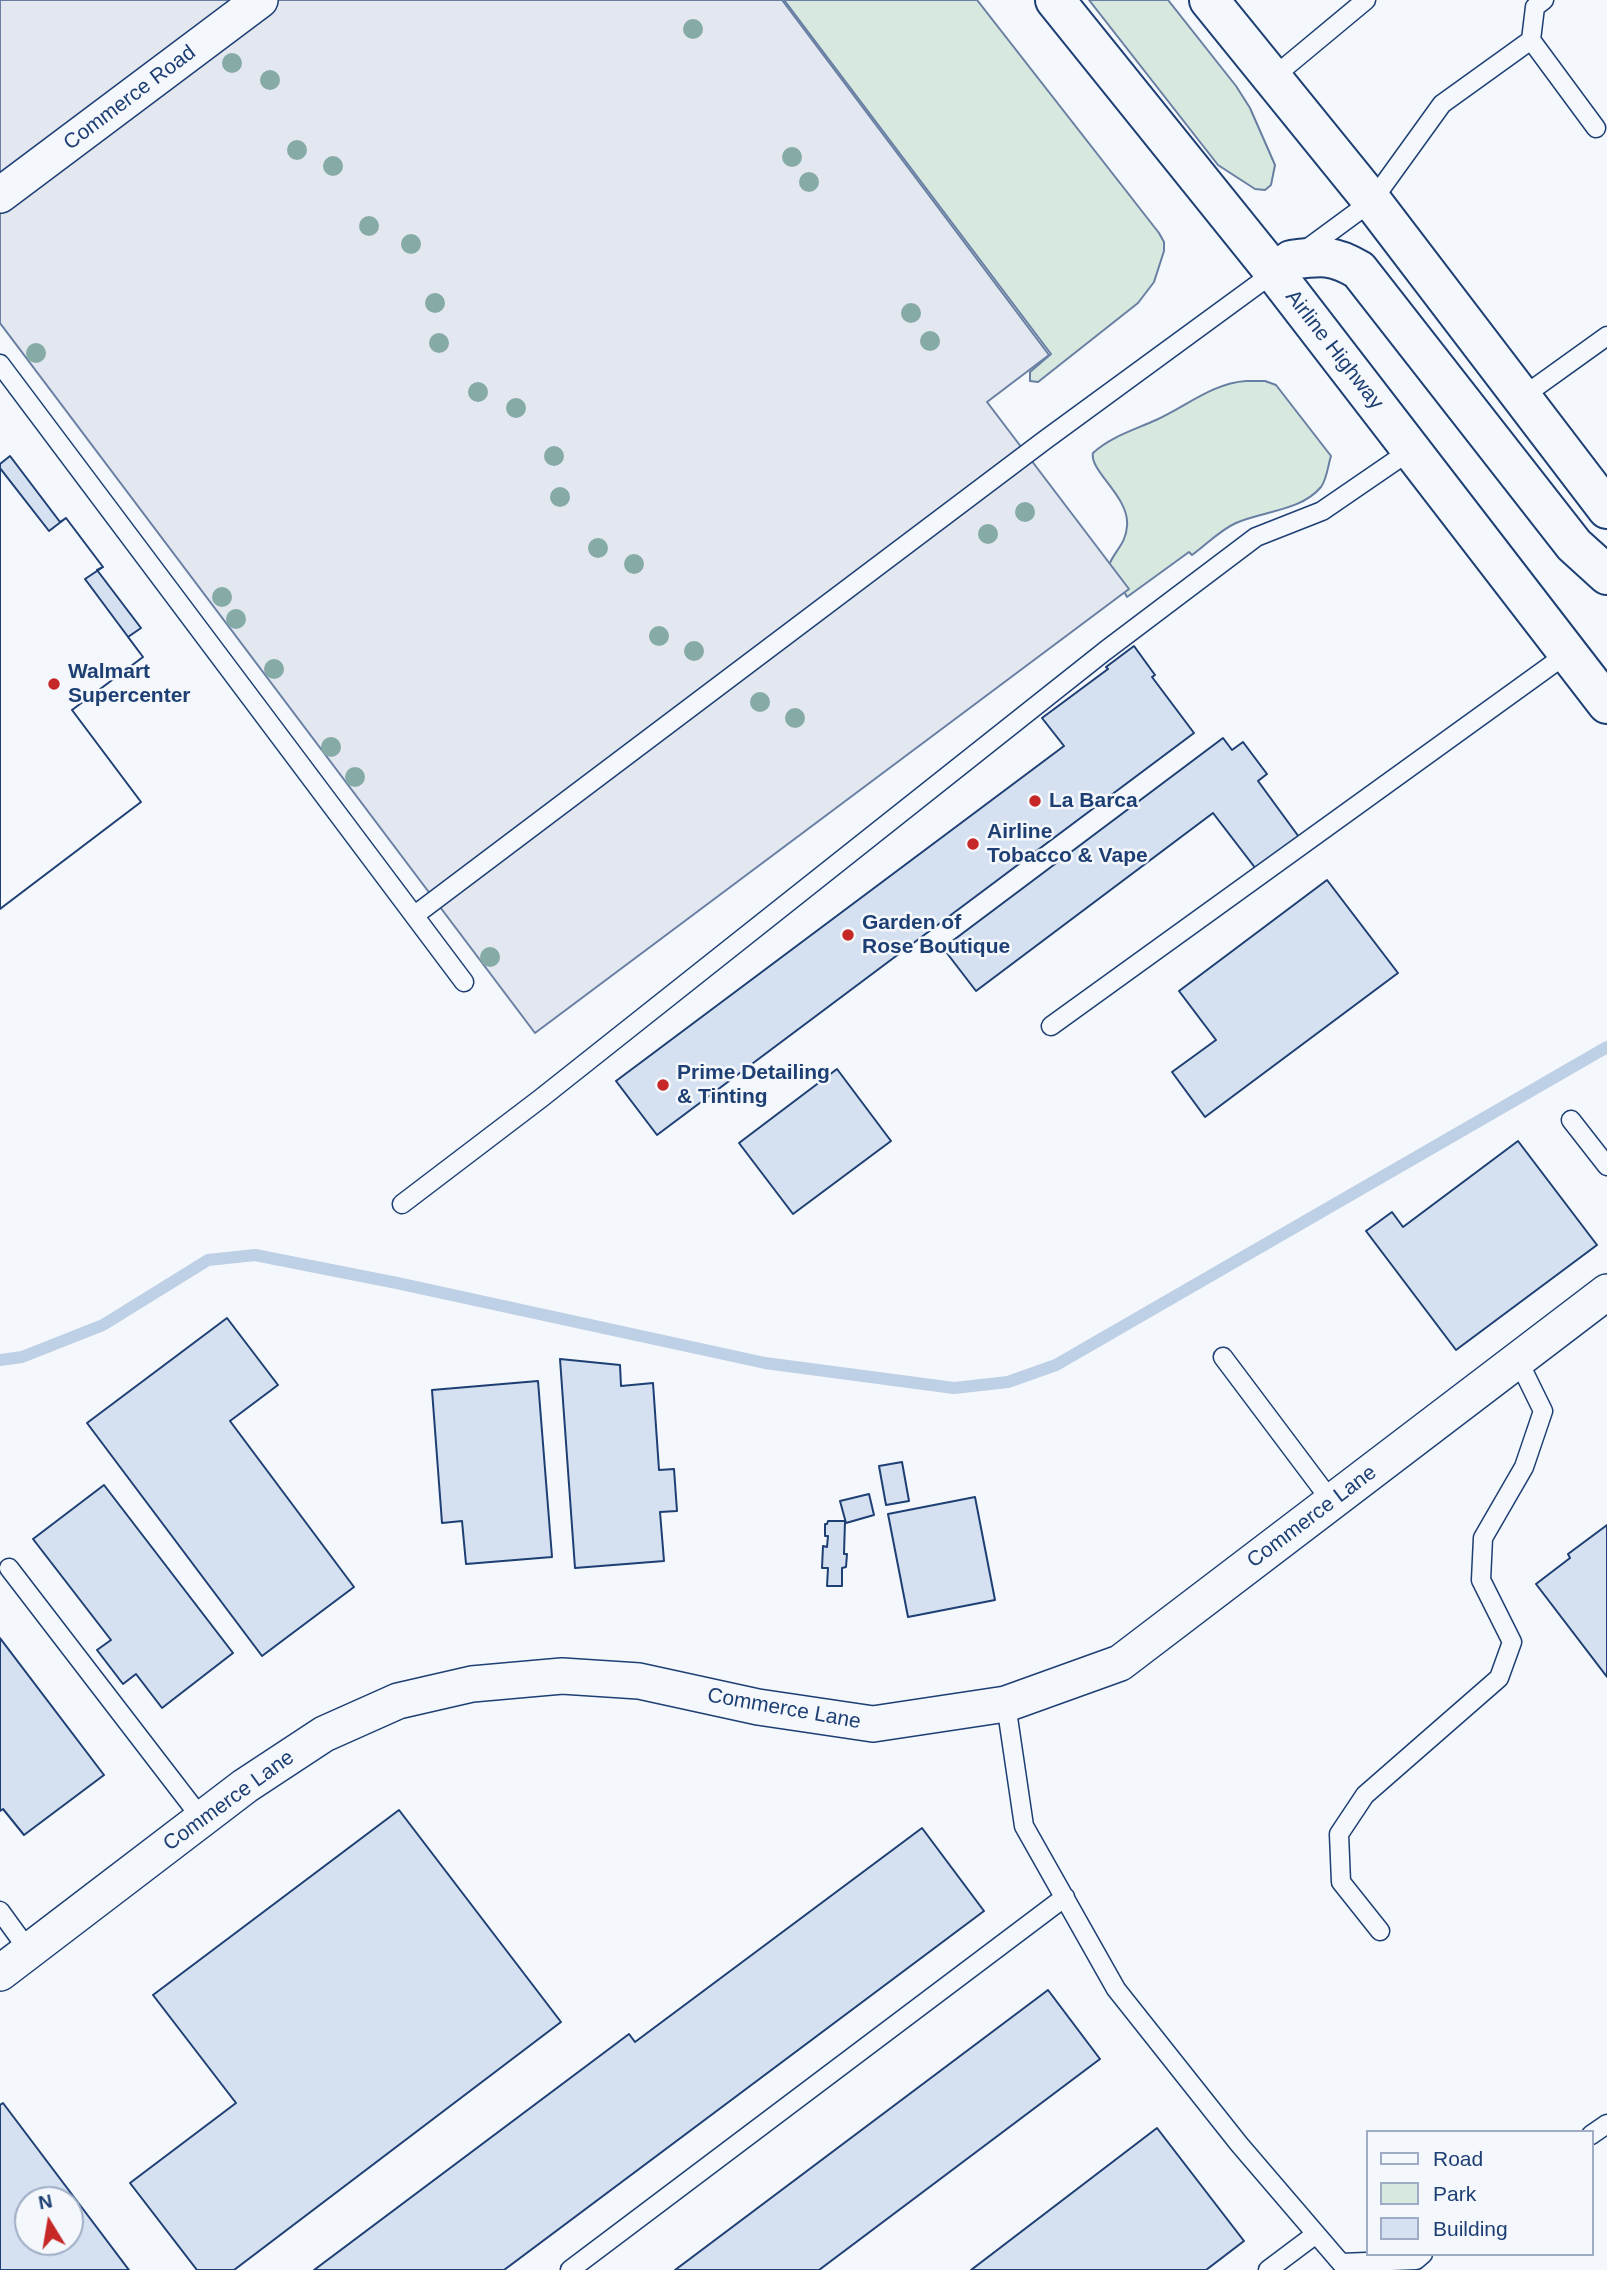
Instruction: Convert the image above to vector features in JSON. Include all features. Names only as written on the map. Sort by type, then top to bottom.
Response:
[{"type":"highway","name":"Airline Highway","points":[[1055,0],[1283,266],[1411,450],[1607,704]]},
{"type":"highway","points":[[1209,0],[1372,201],[1607,509]]},
{"type":"highway","points":[[1283,266],[1321,256],[1341,259],[1359,270],[1574,545],[1607,575]]},
{"type":"street","name":"Commerce Road","points":[[0,195],[260,0]]},
{"type":"street","name":"Commerce Lane","points":[[0,1973],[245,1786],[324,1734],[398,1701],[472,1684],[562,1676],[639,1681],[758,1707],[873,1724],[1006,1704],[1120,1663],[1607,1292]]},
{"type":"lane","points":[[1271,79],[1366,0]]},
{"type":"lane","points":[[1544,0],[1535,7],[1531,40],[1596,128]]},
{"type":"lane","points":[[415,915],[1034,448],[1372,201],[1442,104],[1531,40]]},
{"type":"lane","points":[[1522,397],[1607,335]]},
{"type":"lane","points":[[0,364],[464,982]]},
{"type":"lane","points":[[402,1204],[540,1099],[1105,651],[1256,537],[1322,511],[1411,450]]},
{"type":"lane","points":[[1051,1027],[1568,653]]},
{"type":"lane","points":[[1571,1120],[1607,1166]]},
{"type":"lane","points":[[1223,1357],[1332,1502]]},
{"type":"lane","points":[[1380,1931],[1341,1882],[1339,1834],[1365,1795],[1499,1678],[1512,1642],[1481,1580],[1483,1538],[1524,1467],[1543,1411],[1518,1360]]},
{"type":"lane","points":[[9,1568],[202,1819]]},
{"type":"lane","points":[[1006,1704],[1024,1826],[1116,1989],[1239,2144],[1341,2263],[1416,2260],[1421,2256]]},
{"type":"lane","points":[[570,2270],[1065,1897]]},
{"type":"lane","points":[[0,1911],[29,1951]]},
{"type":"lane","points":[[1268,2270],[1316,2234]]},
{"type":"green space","points":[[784,0],[977,0],[1164,242],[1164,251],[1154,282],[1138,303],[1038,382],[1030,381],[1030,372],[1051,354]]},
{"type":"green space","points":[[1089,0],[1168,0],[1236,86],[1250,108],[1275,165],[1271,185],[1265,190],[1255,189],[1218,165]]},
{"type":"green space","points":[[1246,381],[1265,381],[1276,385],[1331,456],[1323,484],[1313,495],[1292,506],[1230,526],[1192,555],[1189,552],[1127,597],[1109,565],[1125,538],[1126,515],[1117,495],[1097,468],[1093,453],[1115,438],[1167,415],[1211,391]]},
{"type":"shaded area","points":[[0,0],[782,0],[1049,355],[987,402],[1129,589],[535,1033],[0,323]]},
{"type":"building","name":"Walmart Supercenter","points":[[10,456],[60,522],[66,518],[103,567],[97,570],[141,628],[128,637],[143,657],[72,710],[141,802],[0,909],[0,464]]},
{"type":"building","name":"Walmart Supercenter","points":[[0,468],[49,531],[66,518],[103,567],[85,579],[143,657],[72,710],[141,802],[0,909]]},
{"type":"building","points":[[1134,646],[1155,675],[1152,677],[1194,733],[657,1135],[616,1081],[1064,746],[1042,718]]},
{"type":"building","points":[[1223,738],[1232,750],[1243,742],[1267,774],[1258,781],[1299,837],[1256,869],[1213,813],[976,991],[943,948]]},
{"type":"building","points":[[1327,880],[1398,973],[1205,1117],[1172,1072],[1216,1040],[1179,991]]},
{"type":"building","points":[[837,1069],[891,1141],[793,1214],[739,1143]]},
{"type":"building","points":[[1518,1141],[1597,1245],[1456,1350],[1366,1231],[1392,1212],[1403,1227]]},
{"type":"building","points":[[227,1318],[278,1385],[230,1421],[354,1587],[262,1656],[87,1423]]},
{"type":"building","points":[[560,1359],[620,1365],[621,1386],[653,1383],[659,1470],[674,1469],[677,1511],[660,1512],[664,1561],[575,1568]]},
{"type":"building","points":[[538,1381],[552,1557],[466,1564],[462,1521],[442,1523],[432,1390]]},
{"type":"building","points":[[902,1462],[909,1501],[886,1505],[879,1466]]},
{"type":"building","points":[[104,1485],[233,1653],[162,1708],[136,1674],[123,1684],[97,1650],[111,1640],[33,1539]]},
{"type":"building","points":[[869,1494],[874,1515],[846,1523],[840,1501]]},
{"type":"building","points":[[975,1497],[995,1600],[908,1617],[888,1514]]},
{"type":"building","points":[[828,1521],[845,1521],[844,1554],[847,1554],[846,1567],[842,1568],[842,1586],[827,1586],[828,1568],[822,1568],[823,1546],[827,1547],[828,1536],[825,1536],[825,1524]]},
{"type":"building","points":[[1607,1525],[1607,1677],[1536,1584],[1570,1558],[1568,1554]]},
{"type":"building","points":[[0,1638],[104,1775],[24,1835],[3,1809],[0,1811]]},
{"type":"building","points":[[399,1810],[561,2022],[234,2270],[197,2270],[130,2183],[236,2103],[153,1995]]},
{"type":"building","points":[[922,1828],[984,1911],[504,2270],[314,2270],[629,2034],[635,2042]]},
{"type":"building","points":[[1048,1990],[1100,2059],[819,2270],[675,2270]]},
{"type":"building","points":[[3,2103],[66,2186],[14,2186],[14,2256],[84,2256],[84,2210],[129,2270],[0,2270],[0,2105]]},
{"type":"building","points":[[1157,2128],[1244,2241],[1206,2270],[971,2270]]},
{"type":"waterway","points":[[0,1360],[22,1357],[103,1325],[208,1260],[255,1255],[765,1363],[954,1388],[1008,1382],[1056,1365],[1607,1047]]},
{"type":"place","name":"Walmart Supercenter","points":[[54,684]]},
{"type":"place","name":"La Barca","points":[[1035,801]]},
{"type":"place","name":"Airline Tobacco & Vape","points":[[973,844]]},
{"type":"place","name":"Garden of Rose Boutique","points":[[848,935]]},
{"type":"place","name":"Prime Detailing & Tinting","points":[[663,1085]]}]
